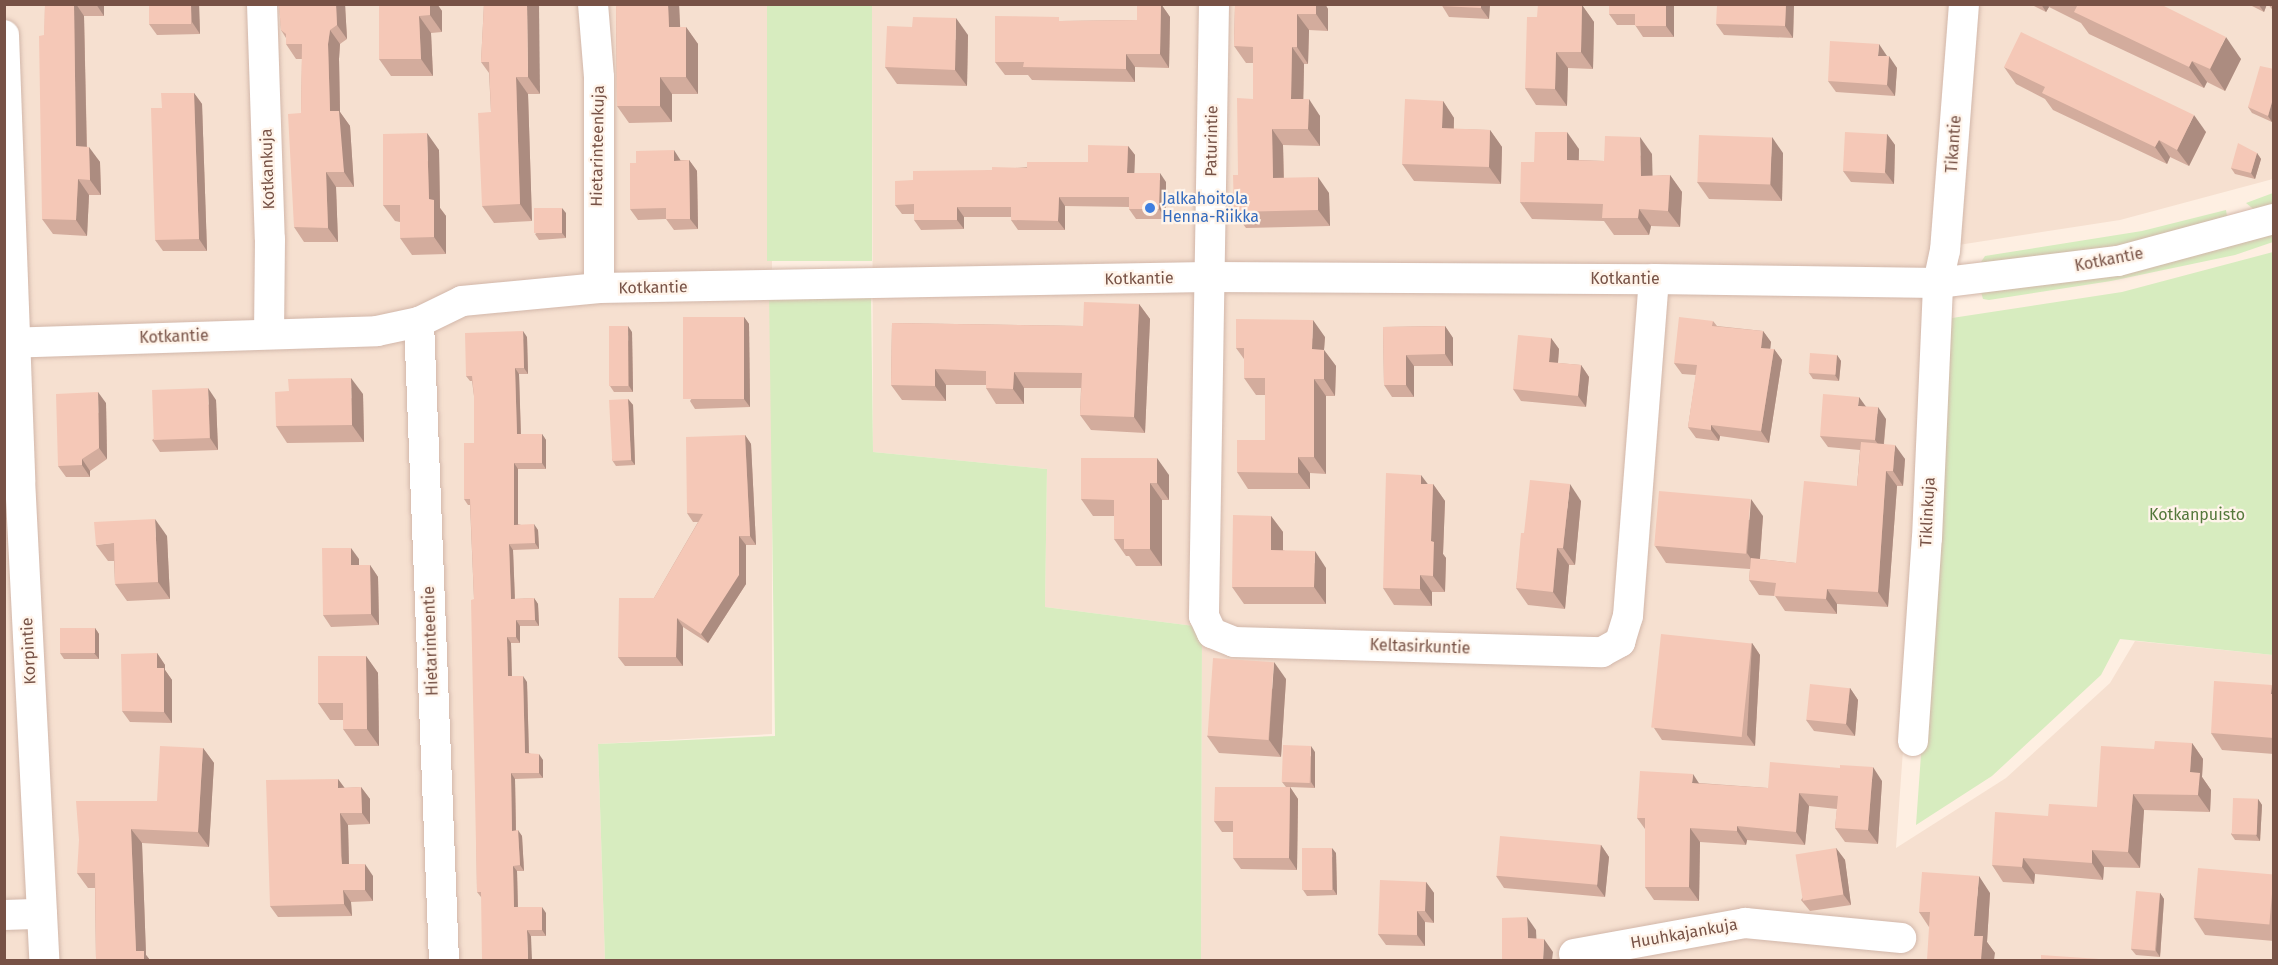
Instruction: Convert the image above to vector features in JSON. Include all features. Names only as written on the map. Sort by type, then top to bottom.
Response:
[{"type":"street","name":"Kotkankuja","points":[[262,4],[270,239],[269,333]]},
{"type":"street","name":"Hietarinteenkuja","points":[[593,4],[599,77],[599,288]]},
{"type":"street","name":"Paturintie","points":[[1207,278],[1214,4]]},
{"type":"street","name":"Tikantie","points":[[1938,283],[1945,251],[1964,4]]},
{"type":"street","name":"Korpintie","points":[[4,35],[15,603],[44,960]]},
{"type":"street","name":"Kotkantie","points":[[10,343],[377,331],[419,322],[462,301],[599,288],[1207,278],[1654,279],[1938,283],[2118,261],[2274,219]]},
{"type":"street","name":"Keltasirkuntie","points":[[1207,278],[1204,616],[1212,633],[1234,642],[1602,652],[1620,642],[1628,616],[1654,279]]},
{"type":"street","name":"Tiklinkuja","points":[[1913,741],[1927,538],[1938,283]]},
{"type":"street","name":"Hietarinteentie","points":[[419,322],[444,960]]},
{"type":"street","points":[[4,915],[42,914]]},
{"type":"street","name":"Huuhkajankuja","points":[[1574,954],[1745,923],[1901,941]]},
{"type":"shaded area","points":[[5,5],[767,5],[772,261],[772,734],[598,744],[605,960],[5,960]]},
{"type":"shaded area","points":[[872,5],[2273,5],[2273,179],[2120,220],[1939,248],[1896,848],[2006,778],[2110,683],[2135,641],[2273,655],[2273,960],[1201,960],[1202,627],[1045,607],[1047,469],[873,452]]},
{"type":"green space","points":[[767,5],[872,5],[872,261],[767,261]]},
{"type":"green space","points":[[2273,193],[2273,206],[2257,212],[2246,203]]},
{"type":"green space","points":[[2226,210],[2227,216],[2138,242],[2004,264],[1981,262],[1985,256],[2142,231]]},
{"type":"green space","points":[[2273,230],[2273,242],[2235,255],[2111,281],[1989,300],[1983,299],[1981,292]]},
{"type":"green space","name":"Kotkanpuisto","points":[[2273,252],[2273,655],[2120,639],[2101,675],[1992,776],[1916,825],[1952,318],[2122,292]]},
{"type":"green space","points":[[769,292],[871,293],[873,452],[1047,469],[1045,607],[1202,627],[1201,960],[605,960],[598,744],[775,736]]},
{"type":"building","points":[[45,4],[74,4],[76,146],[89,147],[90,180],[78,179],[76,220],[42,219],[39,36],[44,35]]},
{"type":"building","points":[[149,4],[191,4],[191,24],[149,24]]},
{"type":"building","points":[[279,4],[336,4],[337,25],[330,30],[328,44],[330,111],[339,111],[344,172],[326,172],[328,228],[294,227],[288,114],[301,113],[302,44],[286,44],[286,34],[281,30]]},
{"type":"building","points":[[379,4],[430,4],[430,15],[419,16],[421,59],[379,59]]},
{"type":"building","points":[[484,4],[527,4],[528,77],[516,77],[520,204],[482,206],[478,113],[491,112],[489,62],[481,62]]},
{"type":"building","points":[[616,4],[668,4],[669,27],[686,27],[686,77],[660,77],[660,106],[617,106]]},
{"type":"building","points":[[1137,4],[1161,4],[1160,54],[1126,54],[1126,69],[1023,67],[1024,62],[995,62],[995,16],[1059,17],[1059,21],[1137,20]]},
{"type":"building","points":[[1235,4],[1316,4],[1316,14],[1297,14],[1297,47],[1292,47],[1291,99],[1309,99],[1308,129],[1272,129],[1273,178],[1318,177],[1318,210],[1234,212],[1233,175],[1238,175],[1237,98],[1253,99],[1253,47],[1234,46]]},
{"type":"building","points":[[1441,4],[1481,4],[1481,8],[1441,6]]},
{"type":"building","points":[[1538,4],[1582,5],[1581,52],[1556,52],[1555,89],[1525,88],[1527,17],[1537,17]]},
{"type":"building","points":[[1609,4],[1666,4],[1666,26],[1635,26],[1635,14],[1609,14]]},
{"type":"building","points":[[1747,4],[1786,4],[1785,26],[1716,24],[1717,5],[1747,6]]},
{"type":"building","points":[[2073,4],[2160,4],[2226,37],[2210,69],[2192,61],[2189,67],[2074,12],[2077,6]]},
{"type":"building","points":[[913,17],[956,18],[955,70],[885,67],[887,26],[912,27]]},
{"type":"building","points":[[2021,32],[2194,115],[2177,150],[2159,140],[2155,147],[2042,93],[2045,87],[2004,67]]},
{"type":"building","points":[[1830,41],[1879,44],[1878,56],[1889,56],[1887,85],[1828,81]]},
{"type":"building","points":[[2260,66],[2274,69],[2274,95],[2268,116],[2248,107]]},
{"type":"building","points":[[161,93],[194,93],[199,239],[155,240],[151,108],[162,108]]},
{"type":"building","points":[[1405,99],[1443,101],[1442,128],[1490,130],[1489,167],[1402,164]]},
{"type":"building","points":[[1535,132],[1567,132],[1567,160],[1604,161],[1605,136],[1640,137],[1641,176],[1670,175],[1668,211],[1639,209],[1638,218],[1602,218],[1603,204],[1520,202],[1521,162],[1534,162]]},
{"type":"building","points":[[1845,132],[1887,134],[1885,173],[1843,171]]},
{"type":"building","points":[[427,133],[429,199],[434,200],[434,237],[400,238],[400,205],[383,205],[383,134]]},
{"type":"building","points":[[1699,135],[1772,138],[1770,185],[1697,182]]},
{"type":"building","points":[[2238,143],[2257,153],[2251,173],[2231,168]]},
{"type":"building","points":[[1088,145],[1128,146],[1127,173],[1160,173],[1159,209],[1129,209],[1129,197],[1059,197],[1058,221],[1011,220],[1011,207],[957,207],[957,220],[914,220],[914,204],[895,205],[895,181],[913,180],[913,171],[992,170],[992,167],[1027,168],[1027,162],[1088,162]]},
{"type":"building","points":[[674,150],[674,161],[689,160],[690,219],[666,219],[666,208],[630,209],[630,163],[636,163],[636,151]]},
{"type":"building","points":[[534,208],[562,208],[562,233],[534,233]]},
{"type":"building","points":[[1084,302],[1139,304],[1134,417],[1080,415],[1082,373],[1014,372],[1013,389],[986,388],[986,371],[935,369],[935,386],[891,385],[892,323],[1083,326]]},
{"type":"building","points":[[683,317],[744,317],[744,399],[683,399]]},
{"type":"building","points":[[1679,317],[1713,321],[1712,326],[1763,331],[1761,348],[1774,349],[1761,431],[1711,425],[1711,430],[1688,427],[1697,365],[1674,363]]},
{"type":"building","points":[[1236,319],[1313,320],[1312,349],[1324,350],[1324,379],[1314,379],[1314,457],[1298,457],[1298,473],[1237,472],[1237,440],[1265,440],[1265,378],[1244,378],[1244,348],[1236,348]]},
{"type":"building","points":[[609,326],[628,326],[628,386],[609,386]]},
{"type":"building","points":[[1445,326],[1445,354],[1406,355],[1406,385],[1384,385],[1383,327]]},
{"type":"building","points":[[523,331],[524,368],[515,368],[517,434],[542,434],[542,463],[514,463],[514,525],[534,524],[535,543],[509,544],[511,599],[534,598],[535,620],[516,620],[516,637],[507,637],[508,676],[523,676],[525,753],[539,754],[539,773],[511,773],[512,831],[518,830],[520,865],[513,866],[514,907],[542,907],[542,930],[527,930],[528,960],[482,960],[481,892],[477,892],[471,600],[474,599],[470,499],[464,499],[464,443],[474,443],[474,396],[472,376],[466,376],[465,333]]},
{"type":"building","points":[[1518,335],[1551,338],[1549,362],[1581,365],[1578,396],[1513,389]]},
{"type":"building","points":[[1810,353],[1837,355],[1836,375],[1809,373]]},
{"type":"building","points":[[351,378],[352,425],[276,426],[275,392],[289,391],[288,379]]},
{"type":"building","points":[[208,388],[210,438],[154,440],[152,390]]},
{"type":"building","points":[[98,392],[99,448],[82,459],[82,465],[58,466],[56,394]]},
{"type":"building","points":[[1823,394],[1859,397],[1858,406],[1878,407],[1875,440],[1820,436]]},
{"type":"building","points":[[628,399],[631,460],[612,461],[609,400]]},
{"type":"building","points":[[745,435],[750,536],[739,536],[739,575],[701,634],[677,618],[676,657],[618,657],[619,598],[654,598],[703,514],[687,513],[686,437]]},
{"type":"building","points":[[1861,442],[1895,445],[1893,471],[1886,471],[1878,592],[1827,589],[1826,599],[1774,596],[1776,583],[1749,580],[1751,558],[1796,563],[1804,481],[1857,486]]},
{"type":"building","points":[[1081,458],[1157,458],[1157,483],[1150,483],[1150,549],[1124,549],[1124,539],[1114,539],[1114,500],[1081,499]]},
{"type":"building","points":[[1386,473],[1421,475],[1421,484],[1433,484],[1431,541],[1434,542],[1433,576],[1420,575],[1420,589],[1383,588]]},
{"type":"building","points":[[1530,480],[1570,484],[1563,548],[1557,548],[1553,592],[1516,588],[1521,533],[1524,533]]},
{"type":"building","points":[[1659,491],[1751,499],[1746,554],[1654,546]]},
{"type":"building","points":[[1233,515],[1271,516],[1271,550],[1315,551],[1314,587],[1232,587]]},
{"type":"building","points":[[155,519],[158,582],[115,584],[114,543],[96,545],[94,522]]},
{"type":"building","points":[[322,548],[351,548],[351,565],[370,565],[371,614],[323,615]]},
{"type":"building","points":[[60,628],[95,628],[95,653],[60,653]]},
{"type":"building","points":[[1661,634],[1752,644],[1742,737],[1651,727]]},
{"type":"building","points":[[157,653],[157,668],[164,668],[164,712],[122,711],[121,654]]},
{"type":"building","points":[[318,656],[366,656],[367,729],[343,729],[343,703],[318,703]]},
{"type":"building","points":[[1213,658],[1274,662],[1268,740],[1208,736]]},
{"type":"building","points":[[2214,681],[2272,685],[2274,738],[2211,733]]},
{"type":"building","points":[[1810,684],[1850,688],[1846,724],[1806,720]]},
{"type":"building","points":[[2155,741],[2192,743],[2190,772],[2200,773],[2198,795],[2133,794],[2128,852],[2092,850],[2092,863],[2023,858],[2022,867],[1992,865],[1995,812],[2048,816],[2049,804],[2097,807],[2101,746],[2154,749]]},
{"type":"building","points":[[1283,745],[1311,746],[1310,783],[1282,782]]},
{"type":"building","points":[[160,746],[203,748],[198,832],[131,829],[136,951],[144,951],[144,960],[96,960],[95,873],[77,873],[79,840],[76,801],[157,801]]},
{"type":"building","points":[[1770,762],[1840,768],[1840,765],[1873,767],[1868,830],[1835,828],[1838,796],[1799,793],[1796,832],[1737,826],[1737,831],[1690,828],[1689,887],[1645,887],[1645,818],[1637,818],[1640,771],[1693,774],[1692,783],[1768,788]]},
{"type":"building","points":[[338,779],[338,788],[361,787],[362,813],[340,813],[341,856],[342,864],[365,864],[365,890],[343,890],[344,904],[270,906],[266,780]]},
{"type":"building","points":[[1215,787],[1290,787],[1289,858],[1233,858],[1233,821],[1214,821]]},
{"type":"building","points":[[2233,798],[2258,799],[2257,835],[2232,834]]},
{"type":"building","points":[[1500,836],[1601,845],[1597,885],[1497,876]]},
{"type":"building","points":[[1302,848],[1332,848],[1332,890],[1302,890]]},
{"type":"building","points":[[1836,848],[1843,894],[1803,901],[1796,854]]},
{"type":"building","points":[[2198,868],[2274,875],[2269,924],[2194,918]]},
{"type":"building","points":[[1922,872],[1979,876],[1974,936],[1983,936],[1981,960],[1927,960],[1930,912],[1919,912]]},
{"type":"building","points":[[1380,880],[1426,882],[1425,911],[1417,911],[1417,935],[1378,934]]},
{"type":"building","points":[[2136,891],[2160,893],[2155,951],[2131,949]]},
{"type":"building","points":[[1527,917],[1528,938],[1544,939],[1543,960],[1502,960],[1502,918]]},
{"type":"building","points":[[2041,955],[2114,960],[2041,960]]},
{"type":"place","name":"Jalkahoitola Henna-Riikka","points":[[1150,208]]}]
